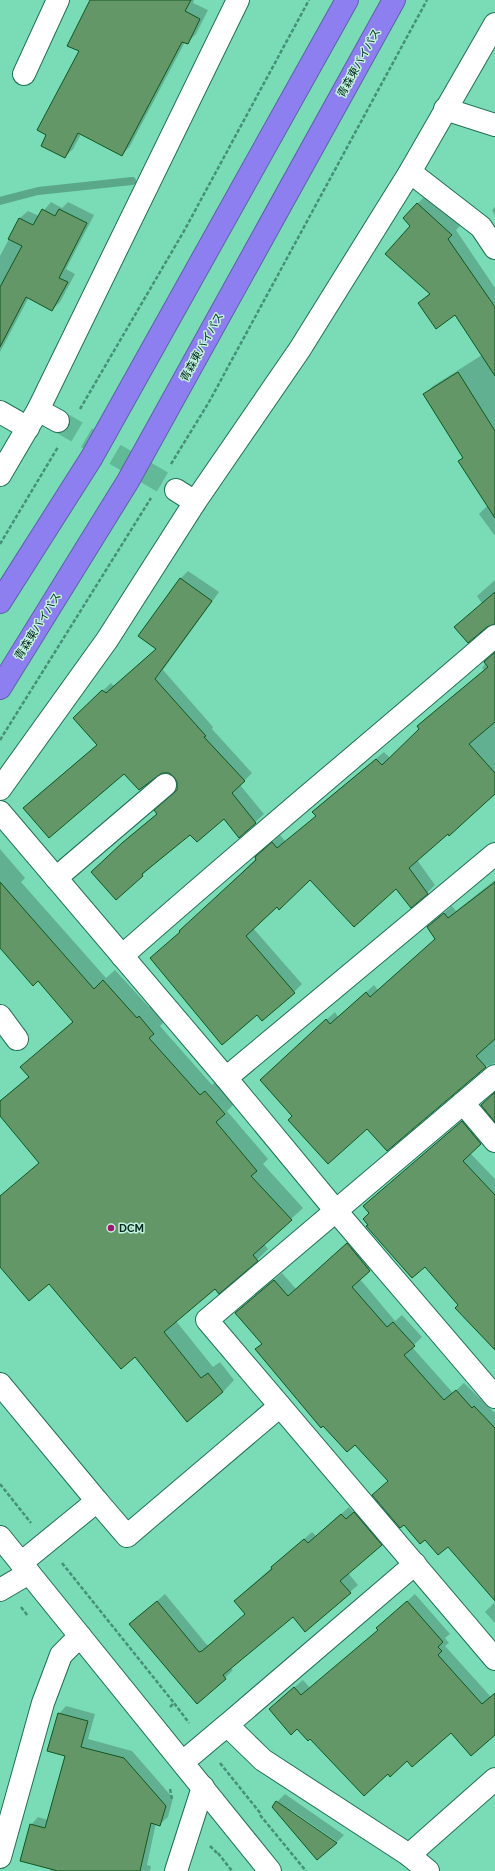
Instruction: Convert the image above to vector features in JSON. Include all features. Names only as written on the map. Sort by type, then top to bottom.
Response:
[{"type":"highway","points":[[0,602],[92,457],[347,0]]},
{"type":"highway","name":"青森東バイパス","points":[[0,688],[128,481],[394,0]]},
{"type":"street","points":[[24,74],[58,0]]},
{"type":"street","points":[[0,475],[33,419],[238,0]]},
{"type":"street","points":[[0,789],[108,640],[195,502],[300,349],[410,172],[495,24]]},
{"type":"street","points":[[445,109],[495,125]]},
{"type":"street","points":[[410,172],[481,227],[495,248]]},
{"type":"street","points":[[0,412],[65,426]]},
{"type":"street","points":[[176,490],[195,502]]},
{"type":"street","points":[[122,956],[211,877],[339,770],[495,636]]},
{"type":"street","points":[[56,878],[165,785]]},
{"type":"street","points":[[0,812],[226,1078],[336,1211],[495,1397]]},
{"type":"street","points":[[226,1078],[495,854]]},
{"type":"street","points":[[0,1016],[17,1039]]},
{"type":"street","points":[[495,1076],[207,1320],[495,1659]]},
{"type":"street","points":[[463,1103],[495,1141]]},
{"type":"street","points":[[0,1384],[127,1536],[280,1406]]},
{"type":"street","points":[[0,1590],[25,1568],[46,1542],[97,1501]]},
{"type":"street","points":[[0,1537],[270,1871]]},
{"type":"street","points":[[183,1762],[415,1564]]},
{"type":"street","points":[[0,1857],[43,1703],[62,1655],[80,1636]]},
{"type":"street","points":[[227,1725],[263,1760],[409,1855],[428,1871]]},
{"type":"street","points":[[409,1855],[495,1779]]},
{"type":"street","points":[[176,1871],[203,1787]]},
{"type":"path","points":[[0,544],[65,426],[184,231],[309,0]]},
{"type":"path","points":[[0,1484],[174,1703]]},
{"type":"building","points":[[90,0],[191,0],[185,11],[200,19],[188,44],[182,42],[122,156],[78,133],[65,158],[41,146],[46,135],[37,130],[79,51],[67,46]]},
{"type":"building","points":[[417,203],[452,235],[448,239],[495,307],[495,376],[455,315],[436,329],[418,303],[430,294],[385,254],[410,226],[403,218]]},
{"type":"building","points":[[42,209],[55,216],[59,209],[87,223],[59,278],[68,282],[52,311],[26,297],[0,347],[0,287],[22,246],[8,239],[19,218],[33,225]]},
{"type":"building","points":[[458,372],[495,431],[495,518],[458,461],[463,458],[423,394]]},
{"type":"building","points":[[180,578],[212,601],[155,679],[206,736],[204,737],[245,781],[232,793],[256,823],[239,838],[224,819],[197,842],[190,835],[142,874],[143,876],[116,900],[91,872],[122,843],[157,814],[154,810],[177,790],[177,782],[174,777],[169,773],[162,773],[139,790],[124,774],[49,838],[23,808],[97,745],[73,718],[102,690],[106,693],[156,649],[138,636]]},
{"type":"building","points":[[495,592],[495,624],[487,627],[468,643],[454,627]]},
{"type":"building","points":[[495,652],[495,722],[469,744],[495,773],[495,794],[449,836],[448,834],[409,868],[428,894],[411,908],[396,889],[354,927],[310,880],[279,910],[277,907],[246,936],[295,993],[262,1021],[257,1015],[222,1045],[150,958],[180,932],[179,931],[256,860],[255,857],[272,842],[277,848],[316,816],[312,812],[376,759],[382,765],[419,729],[417,726],[488,667],[484,662]]},
{"type":"building","points":[[0,882],[94,989],[103,980],[137,1018],[139,1016],[154,1034],[149,1038],[200,1095],[205,1091],[225,1114],[216,1122],[257,1171],[251,1176],[292,1220],[253,1255],[258,1261],[219,1294],[215,1289],[164,1332],[201,1378],[208,1373],[223,1392],[187,1422],[135,1357],[121,1369],[49,1284],[29,1301],[0,1267],[0,1196],[39,1163],[0,1116],[0,1101],[29,1077],[20,1067],[73,1022],[38,981],[33,986],[0,948]]},
{"type":"building","points":[[495,882],[495,1039],[476,1056],[486,1067],[387,1151],[367,1129],[328,1164],[288,1120],[292,1116],[260,1080],[326,1019],[330,1024],[366,992],[370,997],[435,939],[427,927],[444,913],[448,918]]},
{"type":"building","points":[[495,1092],[495,1122],[481,1105]]},
{"type":"building","points":[[462,1121],[481,1144],[463,1161],[495,1195],[495,1350],[455,1308],[458,1305],[425,1267],[412,1278],[366,1226],[368,1225],[363,1219],[369,1213],[363,1206]]},
{"type":"building","points":[[347,1243],[370,1271],[352,1287],[387,1327],[393,1322],[415,1346],[404,1355],[444,1400],[456,1390],[472,1408],[474,1406],[495,1428],[495,1601],[448,1547],[438,1555],[425,1540],[420,1544],[404,1525],[400,1528],[372,1495],[388,1481],[355,1445],[347,1452],[323,1426],[321,1428],[255,1349],[262,1344],[235,1313],[274,1280],[288,1296]]},
{"type":"building","points":[[354,1512],[382,1545],[340,1581],[351,1593],[305,1632],[293,1617],[223,1675],[226,1679],[197,1704],[129,1624],[157,1601],[199,1652],[202,1651],[245,1614],[234,1601],[272,1569],[271,1567],[304,1539],[308,1543],[341,1514],[346,1519]]},
{"type":"building","points":[[407,1601],[443,1642],[438,1647],[442,1651],[438,1655],[482,1704],[495,1693],[495,1735],[471,1756],[451,1733],[412,1767],[407,1761],[390,1777],[388,1774],[364,1796],[310,1739],[308,1741],[297,1729],[291,1735],[269,1709],[294,1687],[301,1695],[378,1630],[376,1628]]},
{"type":"building","points":[[58,1713],[88,1721],[81,1747],[124,1758],[166,1806],[160,1826],[151,1823],[140,1871],[58,1871],[20,1861],[30,1824],[45,1828],[65,1756],[47,1751]]},
{"type":"building","points":[[276,1801],[337,1843],[317,1860],[272,1807]]},
{"type":"waterway","points":[[0,201],[38,191],[132,181]]},
{"type":"tunnel","points":[[58,421],[176,490]]},
{"type":"place","name":"DCM","points":[[111,1228]]}]
